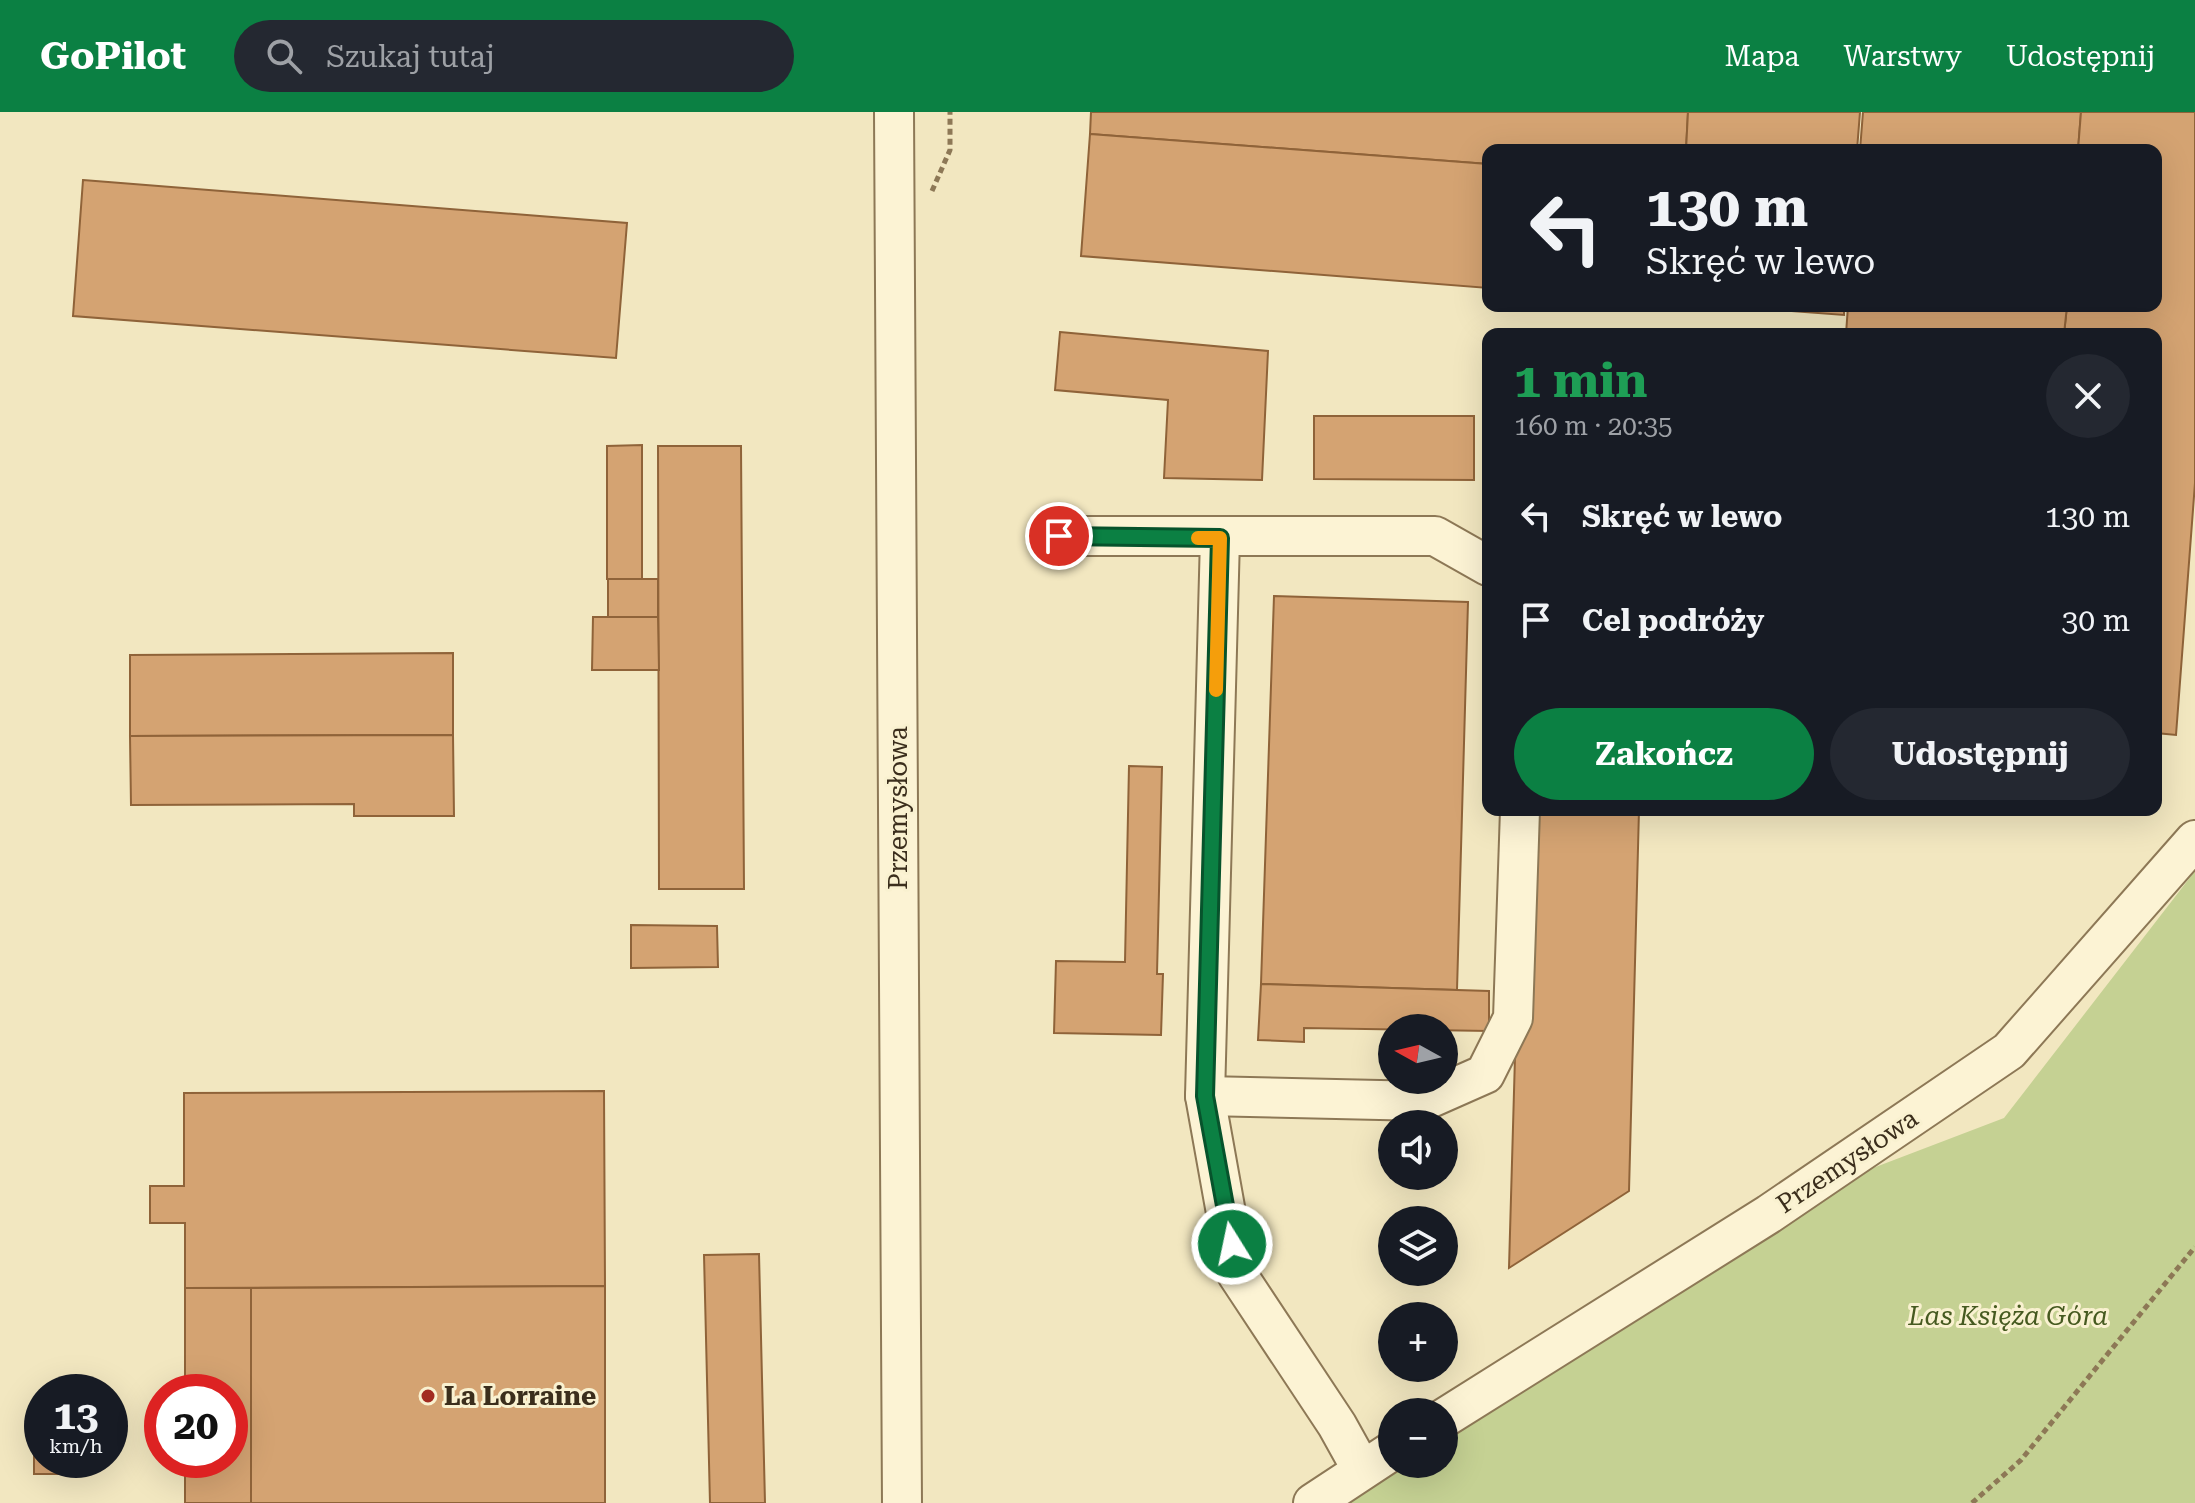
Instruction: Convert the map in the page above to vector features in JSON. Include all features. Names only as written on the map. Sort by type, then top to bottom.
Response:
[{"type":"street","name":"Przemysłowa","points":[[894,112],[902,1503]]},
{"type":"street","points":[[1059,536],[1435,536],[1482,563]]},
{"type":"street","points":[[1220,538],[1205,1096],[1237,1274],[1337,1425],[1377,1461],[1313,1503]]},
{"type":"street","points":[[1205,1096],[1424,1101],[1485,1074],[1513,1018],[1520,816]]},
{"type":"street","name":"Przemysłowa","points":[[1458,1409],[1769,1214],[2009,1051],[2195,840]]},
{"type":"path","points":[[1972,1503],[2021,1460],[2195,1247]]},
{"type":"green space","name":"Las Księża Góra","points":[[2195,871],[2195,1503],[1312,1503],[1378,1471],[1378,1478],[1458,1478],[1458,1405],[1776,1205],[2004,1118]]},
{"type":"building","points":[[1091,112],[1688,112],[1686,144],[1482,144],[1482,164],[1090,134]]},
{"type":"building","points":[[1688,112],[1860,112],[1857,144],[1686,144]]},
{"type":"building","points":[[1863,112],[2081,112],[2078,144],[1860,144]]},
{"type":"building","points":[[2081,112],[2195,112],[2195,483],[2176,735],[2162,734],[2162,328],[2065,328],[2066,312],[2162,312],[2162,144],[2078,144]]},
{"type":"building","points":[[1090,134],[1482,164],[1482,288],[1081,256]]},
{"type":"building","points":[[83,180],[627,223],[616,358],[73,316]]},
{"type":"building","points":[[1805,312],[1844,312],[1844,315]]},
{"type":"building","points":[[1848,312],[2066,312],[2065,328],[1846,328]]},
{"type":"building","points":[[1060,332],[1268,351],[1262,480],[1164,478],[1168,400],[1055,390]]},
{"type":"building","points":[[1314,416],[1474,416],[1474,480],[1314,479]]},
{"type":"building","points":[[642,445],[642,579],[607,579],[607,446]]},
{"type":"building","points":[[658,446],[741,446],[744,889],[659,889]]},
{"type":"building","points":[[608,579],[658,579],[658,617],[608,617]]},
{"type":"building","points":[[1274,596],[1468,602],[1457,990],[1261,984]]},
{"type":"building","points":[[593,617],[658,617],[659,670],[592,670]]},
{"type":"building","points":[[453,653],[453,735],[130,736],[130,655]]},
{"type":"building","points":[[453,735],[454,816],[354,816],[354,804],[131,805],[130,736]]},
{"type":"building","points":[[1129,766],[1162,767],[1157,974],[1163,974],[1161,1035],[1054,1033],[1056,961],[1125,962]]},
{"type":"building","points":[[1522,816],[1639,816],[1629,1191],[1509,1268]]},
{"type":"building","points":[[631,925],[717,926],[718,967],[631,968]]},
{"type":"building","points":[[1261,984],[1489,991],[1489,1031],[1458,1030],[1458,1014],[1378,1014],[1378,1029],[1304,1028],[1304,1042],[1258,1040]]},
{"type":"building","points":[[604,1091],[605,1286],[185,1288],[185,1223],[150,1223],[150,1186],[184,1186],[184,1093]]},
{"type":"building","points":[[759,1254],[765,1503],[710,1503],[704,1255]]},
{"type":"building","name":"La Lorraine","points":[[605,1286],[605,1503],[251,1503],[251,1288]]},
{"type":"building","points":[[185,1288],[251,1288],[251,1503],[185,1503],[185,1478],[248,1478],[248,1374],[185,1374]]},
{"type":"slow traffic","points":[[1198,538],[1220,538],[1216,690]]},
{"type":"place","name":"La Lorraine","points":[[428,1396]]},
{"type":"route","points":[[1059,536],[1220,538],[1205,1096],[1232,1244]]}]
